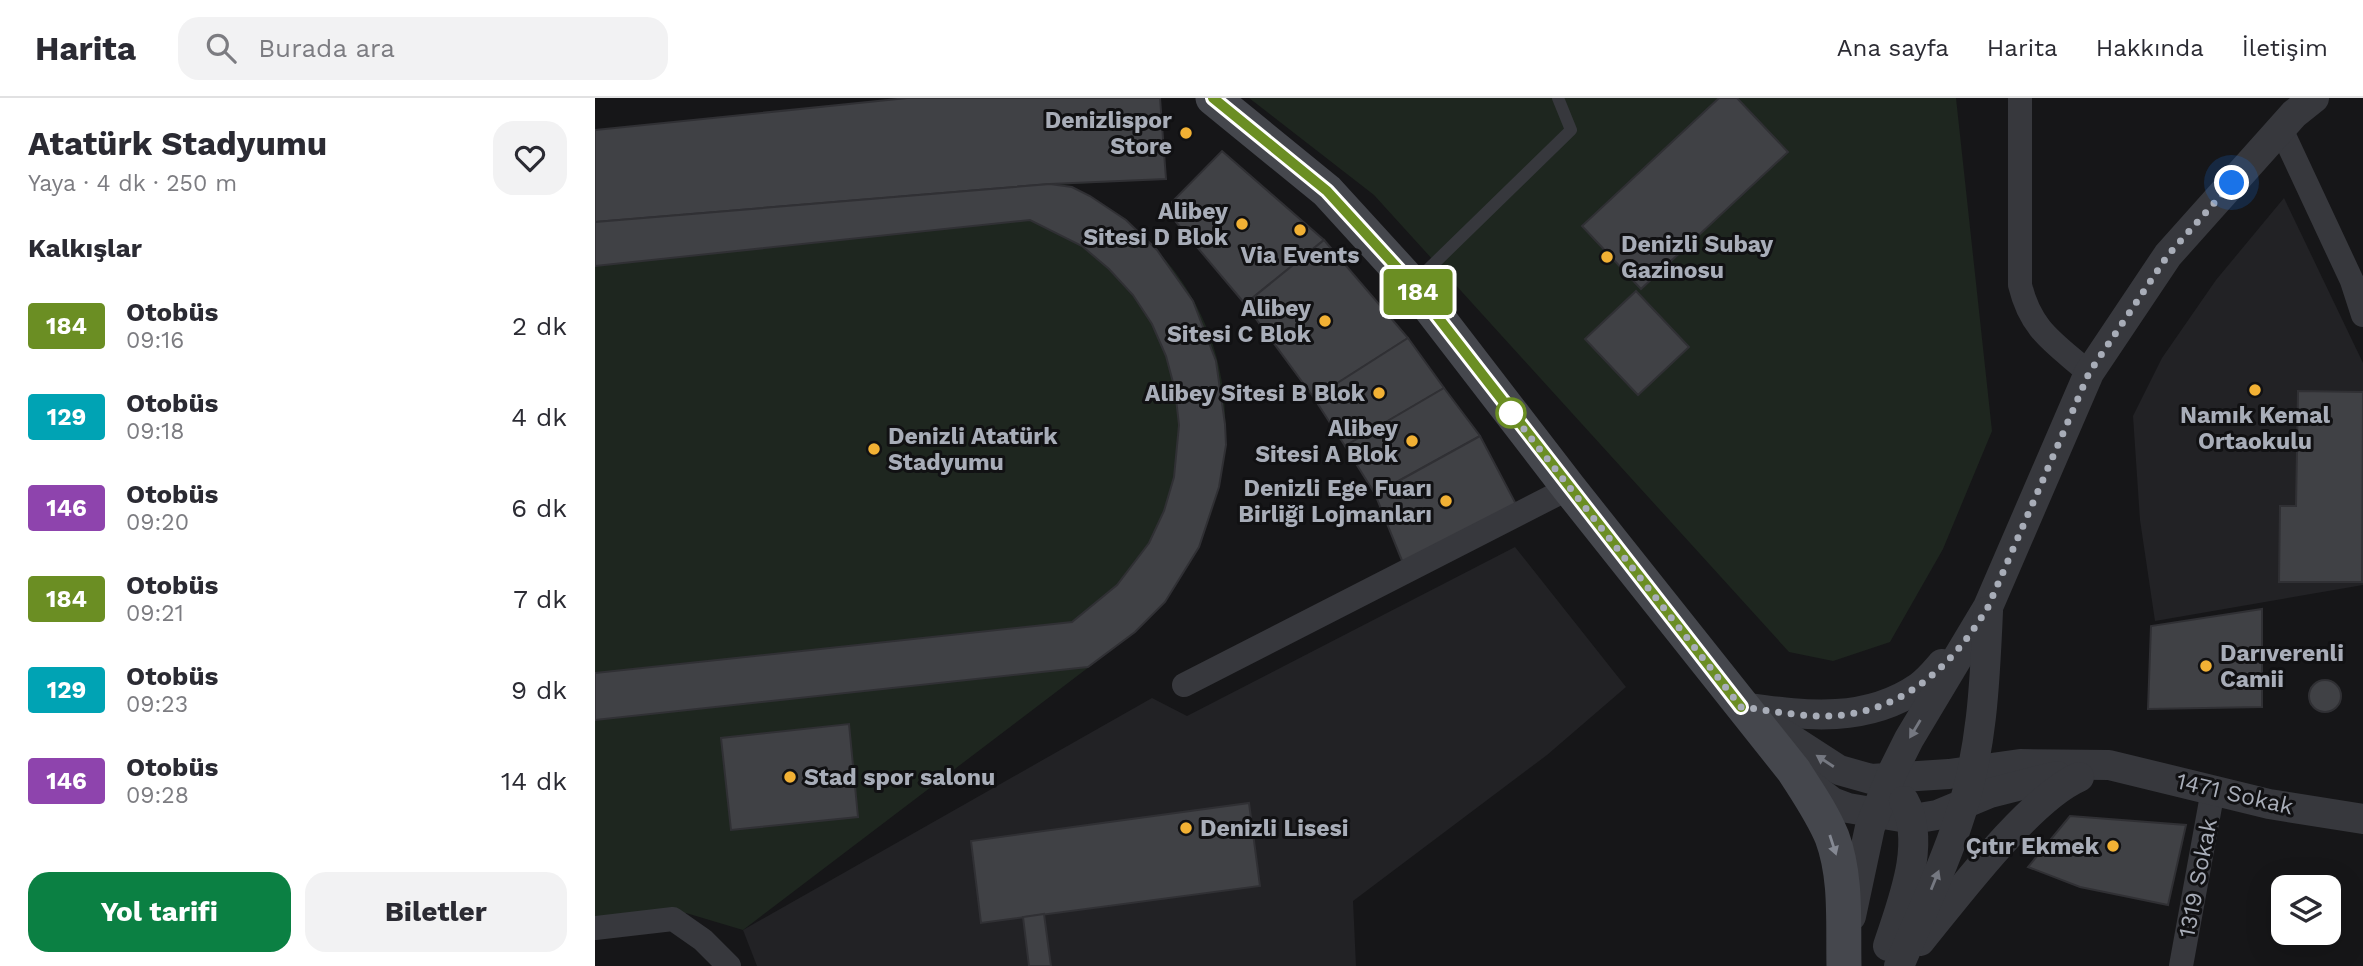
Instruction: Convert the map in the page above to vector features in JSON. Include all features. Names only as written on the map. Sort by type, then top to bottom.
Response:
[{"type":"main road","points":[[1213,98],[1327,191],[1412,284],[1569,488],[1794,772],[1821,813],[1832,839],[1842,898],[1844,957]]},
{"type":"street","points":[[2020,98],[2020,285],[2026,309],[2038,328],[2089,373]]},
{"type":"street","points":[[1844,957],[1878,797],[1909,739],[1988,607],[2089,373],[2168,255],[2281,129],[2315,98]]},
{"type":"street","points":[[2281,129],[2353,281],[2363,315]]},
{"type":"street","points":[[1184,685],[1569,488]]},
{"type":"street","points":[[1900,966],[1959,821],[1972,770],[1983,704],[1988,607]]},
{"type":"street","points":[[1741,707],[1807,715],[1842,715],[1877,708],[1920,687],[1971,635]]},
{"type":"street","points":[[1741,707],[1878,797],[1903,798],[1913,818],[1912,859],[1899,913],[1881,966]]},
{"type":"street","points":[[1794,772],[1812,789],[1832,802],[1848,808],[1972,770],[2020,764],[2109,765]]},
{"type":"street","points":[[1913,818],[1937,815],[1990,793],[2109,765]]},
{"type":"street","points":[[1900,966],[1964,887],[2036,807],[2071,781],[2109,765]]},
{"type":"street","name":"1471 Sokak","points":[[2109,765],[2269,804],[2363,819]]},
{"type":"street","name":"1319 Sokak","points":[[2181,966],[2213,790]]},
{"type":"street","points":[[595,928],[673,919],[703,940],[729,966]]},
{"type":"lane","points":[[1412,284],[1571,130],[1558,98]]},
{"type":"shaded area","points":[[907,98],[1160,98],[1166,179],[1054,185],[1094,199],[1141,234],[1187,289],[1211,338],[1223,389],[1225,441],[1217,493],[1199,543],[1171,590],[1135,632],[743,930],[686,913],[595,924],[595,130]]},
{"type":"shaded area","points":[[1249,98],[1956,98],[1992,431],[1943,549],[1890,642],[1833,661],[1789,652],[1374,195]]},
{"type":"shaded area","name":"Namık Kemal Ortaokulu","points":[[2284,198],[2363,363],[2363,585],[2155,621],[2140,520],[2133,416],[2162,358],[2216,280]]},
{"type":"shaded area","name":"Denizli Lisesi","points":[[1515,547],[1626,687],[1547,755],[1353,901],[1356,966],[757,966],[743,930],[1152,698],[1187,716]]},
{"type":"building","points":[[907,98],[1160,98],[1166,179],[1050,184],[595,222],[595,130]]},
{"type":"building","points":[[1719,98],[1737,98],[1788,152],[1641,289],[1582,226]]},
{"type":"building","name":"Alibey Sitesi D Blok","points":[[1222,151],[1324,240],[1245,304],[1165,209]]},
{"type":"building","points":[[1050,184],[1072,187],[1090,196],[1126,220],[1157,250],[1193,301],[1216,361],[1226,445],[1219,487],[1199,547],[1165,602],[1135,632],[1088,667],[595,720],[595,673],[1072,622],[1117,585],[1149,543],[1164,511],[1174,477],[1179,425],[1175,390],[1166,356],[1152,324],[1133,295],[1109,269],[1082,246],[1030,220],[595,266],[595,222]]},
{"type":"building","name":"Alibey Sitesi C Blok","points":[[1324,240],[1408,338],[1314,398],[1245,304]]},
{"type":"building","points":[[1636,291],[1689,347],[1638,395],[1585,339]]},
{"type":"building","name":"Alibey Sitesi B Blok","points":[[1408,338],[1444,388],[1345,446],[1314,398]]},
{"type":"building","name":"Alibey Sitesi A Blok","points":[[1444,388],[1480,436],[1375,494],[1345,446]]},
{"type":"building","points":[[2298,391],[2363,392],[2362,582],[2279,582],[2280,506],[2296,506]]},
{"type":"building","name":"Denizli Ege Fuarı Birliği Lojmanları","points":[[1480,436],[1518,508],[1405,568],[1375,494]]},
{"type":"building","name":"Darıverenli Camii","points":[[2262,609],[2262,707],[2148,709],[2151,626]]},
{"type":"building","points":[[2325,680],[2337,684],[2341,696],[2337,708],[2325,712],[2313,708],[2309,696],[2313,684]]},
{"type":"building","name":"Stad spor salonu","points":[[849,724],[858,817],[731,830],[721,738]]},
{"type":"building","points":[[1249,803],[1260,886],[981,923],[971,841]]},
{"type":"building","name":"Çıtır Ekmek","points":[[2070,816],[2186,825],[2168,905],[2080,887],[2028,867]]},
{"type":"building","points":[[1044,914],[1051,966],[1029,966],[1023,917]]},
{"type":"bus line","name":"184","points":[[1213,98],[1327,191],[1412,284],[1741,707]]},
{"type":"place","name":"Denizlispor Store","points":[[1186,133]]},
{"type":"place","name":"Alibey Sitesi D Blok","points":[[1242,224]]},
{"type":"place","name":"Via Events","points":[[1300,230]]},
{"type":"place","name":"Denizli Subay Gazinosu","points":[[1607,257]]},
{"type":"place","name":"Alibey Sitesi C Blok","points":[[1325,321]]},
{"type":"place","name":"Namık Kemal Ortaokulu","points":[[2255,390]]},
{"type":"place","name":"Alibey Sitesi B Blok","points":[[1379,393]]},
{"type":"place","name":"Alibey Sitesi A Blok","points":[[1412,441]]},
{"type":"place","name":"Denizli Atatürk Stadyumu","points":[[874,449]]},
{"type":"place","name":"Denizli Ege Fuarı Birliği Lojmanları","points":[[1446,501]]},
{"type":"place","name":"Darıverenli Camii","points":[[2206,666]]},
{"type":"place","name":"Stad spor salonu","points":[[790,777]]},
{"type":"place","name":"Denizli Lisesi","points":[[1186,828]]},
{"type":"place","name":"Çıtır Ekmek","points":[[2113,846]]},
{"type":"route","points":[[1511,413],[1506,406],[1741,707],[1807,715],[1842,715],[1877,708],[1920,687],[1971,635],[1988,607],[2089,373],[2168,255],[2232,183]]}]
